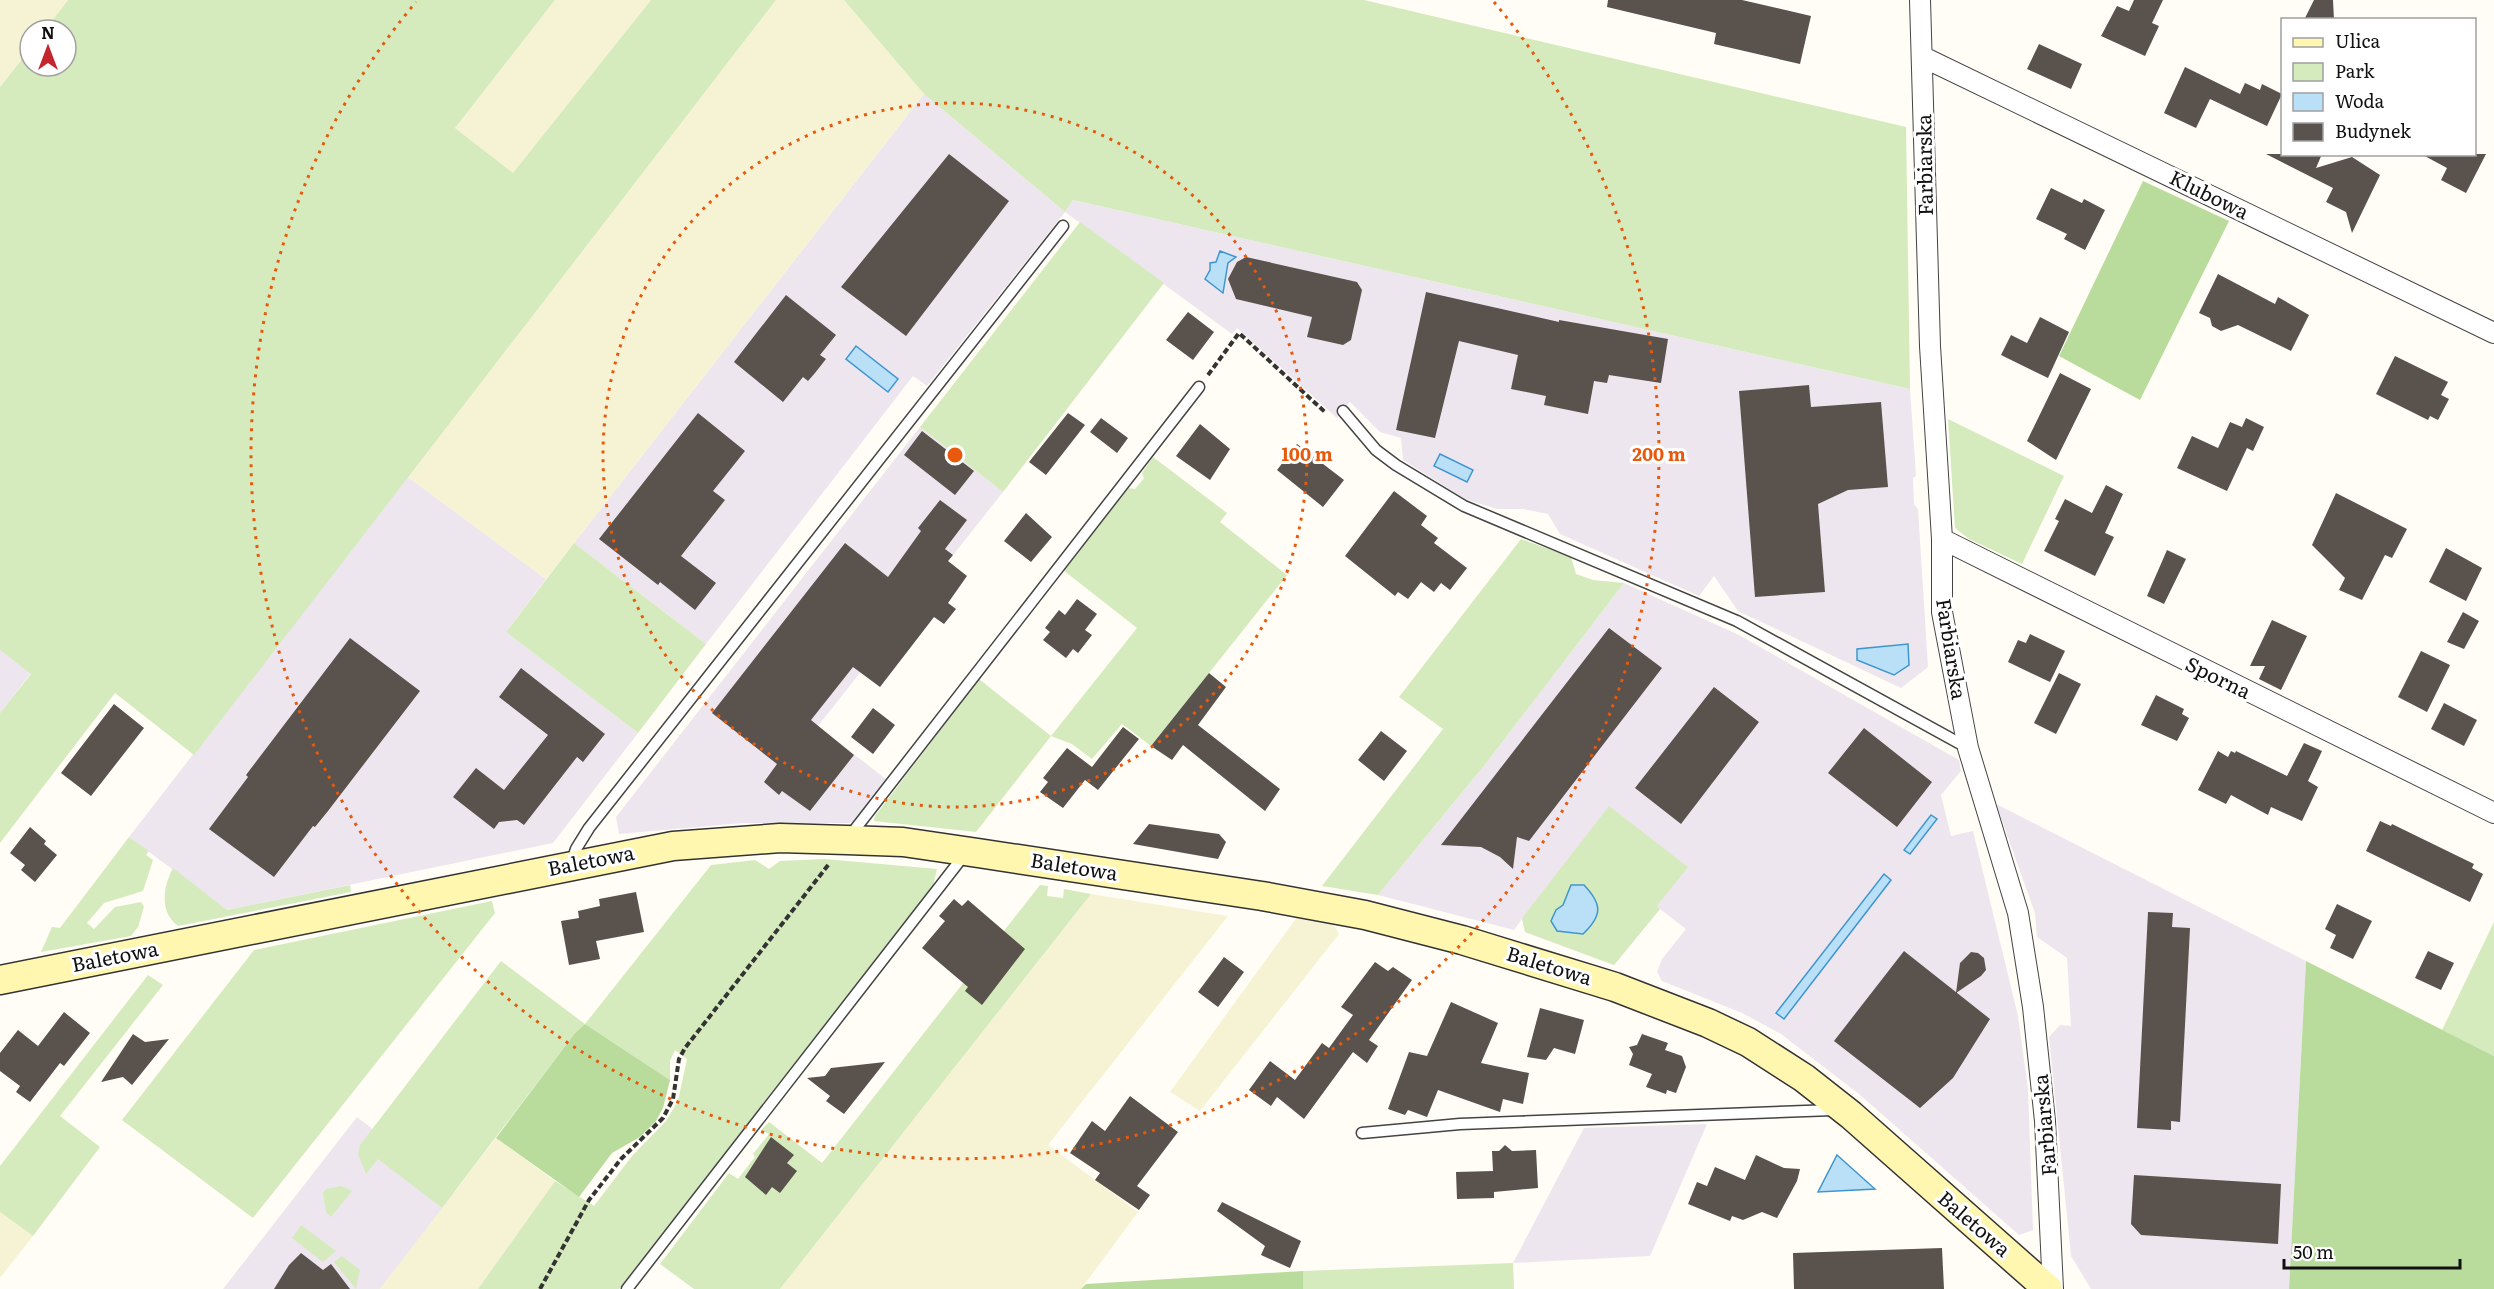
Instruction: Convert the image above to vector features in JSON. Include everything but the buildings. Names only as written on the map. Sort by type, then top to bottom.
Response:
[{"type":"street","name":"Farbiarska","points":[[1920,0],[1930,346],[1942,539],[1942,612],[1968,748],[2018,913],[2033,1007],[2049,1165],[2053,1289]]},
{"type":"street","name":"Klubowa","points":[[1923,57],[2494,333]]},
{"type":"street","name":"Sporna","points":[[1942,539],[2494,813]]},
{"type":"street","name":"Baletowa","points":[[0,980],[571,865],[700,843],[780,838],[903,842],[968,851],[1262,896],[1365,915],[1462,939],[1615,987],[1708,1023],[1775,1058],[1843,1109],[2048,1289]]},
{"type":"lane","points":[[571,865],[576,849],[589,828],[1062,226]]},
{"type":"lane","points":[[847,840],[1198,387]]},
{"type":"lane","points":[[1343,411],[1376,450],[1396,465],[1464,506],[1737,621],[1968,748]]},
{"type":"lane","points":[[627,1289],[968,851]]},
{"type":"lane","points":[[1362,1133],[1460,1124],[1843,1109]]},
{"type":"path","points":[[1198,387],[1239,333],[1347,432],[1354,423]]},
{"type":"path","points":[[540,1289],[589,1200],[621,1159],[663,1118],[673,1099],[679,1059],[685,1048],[847,840]]},
{"type":"shaded area","points":[[0,0],[68,0],[54,18],[18,18],[18,64],[0,87]]},
{"type":"shaded area","points":[[555,0],[651,0],[513,174],[455,128]]},
{"type":"shaded area","points":[[776,0],[844,0],[924,94],[546,579],[408,477]]},
{"type":"shaded area","points":[[924,94],[1065,212],[927,386],[913,376],[706,644],[574,543]]},
{"type":"shaded area","points":[[1073,200],[1910,389],[1916,476],[1913,478],[1914,504],[1918,509],[1928,667],[1901,688],[1738,611],[1714,576],[1699,596],[1560,534],[1548,514],[1523,509],[1497,509],[1465,499],[1403,460],[1401,438],[1380,432],[1350,402],[1337,418],[1237,328],[1232,334],[1065,212]]},
{"type":"shaded area","points":[[920,427],[1003,492],[818,726],[887,780],[854,823],[743,823],[619,834],[616,817]]},
{"type":"shaded area","points":[[408,477],[546,579],[506,632],[638,733],[553,843],[227,910],[129,837]]},
{"type":"shaded area","points":[[1624,583],[1739,635],[1959,760],[1961,771],[1941,795],[1951,836],[1973,831],[2018,1016],[2028,1089],[2033,1230],[2019,1235],[1859,1094],[1781,1034],[1742,1013],[1662,981],[1657,972],[1662,959],[1686,929],[1660,909],[1614,965],[1525,932],[1522,919],[1514,930],[1378,895],[1487,762]]},
{"type":"shaded area","points":[[0,650],[31,673],[0,713]]},
{"type":"shaded area","points":[[1996,804],[2306,961],[2289,1289],[2091,1289],[2071,1256],[2049,1037],[2060,1025],[2071,1026],[2067,958],[2037,937],[2035,913]]},
{"type":"shaded area","points":[[1091,894],[1228,916],[1048,1145],[1138,1212],[1081,1289],[780,1289]]},
{"type":"shaded area","points":[[1297,917],[1334,925],[1339,934],[1200,1111],[1170,1092]]},
{"type":"shaded area","points":[[357,1117],[455,1193],[380,1289],[223,1289]]},
{"type":"shaded area","points":[[1707,1124],[1650,1256],[1513,1263],[1584,1128]]},
{"type":"shaded area","points":[[496,1138],[555,1181],[478,1289],[380,1289]]},
{"type":"shaded area","points":[[0,1212],[33,1236],[0,1278]]},
{"type":"green space","points":[[68,0],[555,0],[455,128],[513,173],[651,0],[776,0],[194,755],[115,693],[0,843],[0,713],[31,674],[0,650],[0,87],[18,64],[18,78],[78,78],[78,18],[54,18]]},
{"type":"green space","points":[[844,0],[1364,0],[1906,127],[1910,389],[1073,200],[1065,212],[924,94]]},
{"type":"green space","points":[[2143,181],[2229,221],[2140,400],[2059,356]]},
{"type":"green space","points":[[1080,222],[1164,283],[1003,492],[920,427]]},
{"type":"green space","points":[[1948,419],[2064,476],[2022,564],[1969,539],[1955,528]]},
{"type":"green space","points":[[1153,457],[1227,513],[1220,522],[1287,575],[1151,746],[1122,724],[1092,759],[1072,744],[1051,736],[1137,628],[1063,570],[1129,488],[1135,489],[1144,478],[1142,473]]},
{"type":"green space","points":[[1521,539],[1571,557],[1576,574],[1593,580],[1624,583],[1487,762],[1378,895],[1322,886],[1443,729],[1399,697]]},
{"type":"green space","points":[[574,543],[706,644],[638,733],[506,632]]},
{"type":"green space","points":[[979,679],[1051,736],[976,832],[874,821],[875,816]]},
{"type":"green space","points":[[1609,806],[1688,867],[1657,906],[1660,909],[1614,965],[1525,932],[1522,918]]},
{"type":"green space","points":[[129,837],[149,851],[146,855],[153,860],[143,891],[104,903],[87,923],[94,929],[115,907],[141,902],[144,907],[138,927],[131,936],[41,952],[52,927],[60,928]]},
{"type":"green space","points":[[825,859],[937,869],[933,886],[619,1289],[478,1289],[555,1181],[594,1206],[632,1156],[666,1121],[678,1101],[687,1059],[675,1050],[670,1061],[670,1080],[585,1024],[711,865],[755,860],[769,869],[780,861]]},
{"type":"green space","points":[[173,868],[227,910],[350,885],[351,892],[178,926],[165,907],[165,891]]},
{"type":"green space","points":[[1040,885],[1048,886],[1047,896],[1063,898],[1064,889],[1091,894],[780,1289],[694,1289],[660,1264],[729,1173],[738,1179],[755,1157],[753,1154],[769,1134],[761,1130],[769,1122],[822,1163]]},
{"type":"green space","points":[[492,901],[495,913],[253,1218],[122,1120],[254,950]]},
{"type":"green space","points":[[2494,922],[2494,1056],[2442,1030]]},
{"type":"green space","points":[[501,961],[585,1024],[575,1033],[442,1208],[378,1159],[366,1174],[358,1154],[360,1145]]},
{"type":"green space","points":[[2306,961],[2494,1056],[2494,1289],[2289,1289]]},
{"type":"green space","points":[[148,975],[163,985],[60,1116],[100,1147],[33,1236],[0,1212],[0,1166]]},
{"type":"green space","points":[[585,1024],[670,1080],[663,1108],[656,1121],[640,1137],[612,1153],[579,1197],[496,1138],[575,1033]]},
{"type":"green space","points":[[341,1186],[352,1191],[331,1217],[326,1212],[323,1193],[326,1189]]},
{"type":"green space","points":[[301,1225],[336,1251],[323,1262],[292,1238]]},
{"type":"green space","points":[[342,1256],[360,1270],[356,1289],[334,1262]]},
{"type":"green space","points":[[1513,1263],[1514,1289],[1303,1289],[1303,1271]]},
{"type":"green space","points":[[1303,1271],[1303,1289],[1081,1289],[1086,1284]]},
{"type":"water","points":[[1220,251],[1236,257],[1228,263],[1223,293],[1205,279],[1210,270],[1210,263],[1216,262]]},
{"type":"water","points":[[856,346],[898,379],[888,392],[846,359]]},
{"type":"water","points":[[1440,454],[1473,470],[1467,482],[1434,466]]},
{"type":"water","points":[[1908,644],[1909,665],[1894,675],[1857,660],[1857,649]]},
{"type":"water","points":[[1931,815],[1937,819],[1910,854],[1904,850]]},
{"type":"water","points":[[1884,874],[1891,880],[1784,1019],[1776,1013]]},
{"type":"water","points":[[1571,885],[1584,885],[1597,904],[1597,915],[1583,934],[1557,931],[1551,921],[1556,910],[1563,905]]},
{"type":"water","points":[[1837,1155],[1875,1189],[1818,1192]]}]
